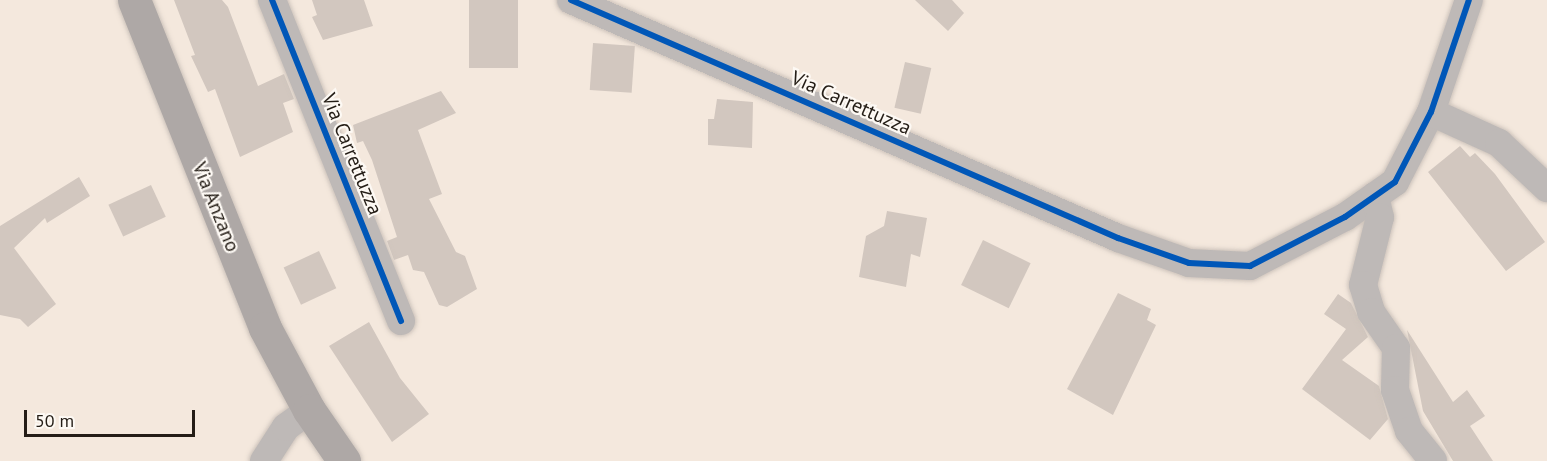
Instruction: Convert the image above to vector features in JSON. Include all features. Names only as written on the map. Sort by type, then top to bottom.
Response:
[{"type":"main road","name":"Via Anzano","points":[[134,0],[247,286],[309,410],[344,461]]},
{"type":"street","name":"Via Carrettuzza","points":[[272,0],[401,321]]},
{"type":"street","name":"Via Carrettuzza","points":[[584,3],[1118,238],[1189,263],[1250,266],[1375,196],[1395,182],[1431,112],[1469,0]]},
{"type":"street","points":[[1431,112],[1499,143],[1547,188]]},
{"type":"street","points":[[1375,196],[1380,217],[1363,285],[1371,312],[1396,348],[1395,390],[1409,431],[1432,461]]},
{"type":"street","points":[[264,461],[286,426],[309,410]]},
{"type":"building","points":[[174,0],[222,0],[228,7],[258,86],[284,74],[294,99],[283,103],[293,132],[240,157],[215,89],[208,92],[191,56],[195,55]]},
{"type":"building","points":[[312,0],[364,0],[373,26],[323,40],[312,17],[317,15]]},
{"type":"building","points":[[469,0],[518,0],[518,68],[469,68]]},
{"type":"building","points":[[915,0],[952,0],[964,13],[948,31]]},
{"type":"building","points":[[593,43],[635,46],[632,93],[590,90]]},
{"type":"building","points":[[905,62],[931,68],[921,114],[894,108]]},
{"type":"building","points":[[441,91],[456,113],[418,130],[442,194],[429,199],[456,252],[465,256],[477,289],[447,307],[439,305],[424,272],[413,270],[408,255],[394,260],[387,241],[397,237],[372,160],[363,141],[357,143],[353,125]]},
{"type":"building","points":[[717,99],[753,102],[752,148],[708,145],[708,119],[714,119]]},
{"type":"building","points":[[1460,146],[1470,157],[1475,153],[1495,174],[1545,242],[1506,271],[1428,172]]},
{"type":"building","points":[[79,177],[90,196],[47,223],[45,218],[14,248],[56,304],[28,327],[20,319],[0,315],[0,226]]},
{"type":"building","points":[[151,185],[166,217],[123,237],[108,205]]},
{"type":"building","points":[[887,211],[927,218],[920,257],[911,254],[906,287],[859,277],[866,236],[884,226]]},
{"type":"building","points":[[983,240],[1031,263],[1009,308],[961,285]]},
{"type":"building","points":[[319,251],[336,288],[301,305],[284,267]]},
{"type":"building","points":[[1118,293],[1151,309],[1147,320],[1156,325],[1113,415],[1067,389]]},
{"type":"building","points":[[1338,294],[1351,303],[1368,337],[1342,360],[1379,386],[1388,419],[1370,440],[1302,389],[1346,329],[1324,314]]},
{"type":"building","points":[[369,322],[400,378],[429,414],[392,442],[329,346]]},
{"type":"building","points":[[1407,330],[1453,402],[1467,390],[1485,416],[1470,426],[1493,461],[1453,461],[1423,411]]},
{"type":"cycle path","points":[[272,0],[401,321]]},
{"type":"cycle path","points":[[571,0],[1118,238],[1189,263],[1250,266],[1345,217],[1395,182],[1431,112],[1469,0]]}]
